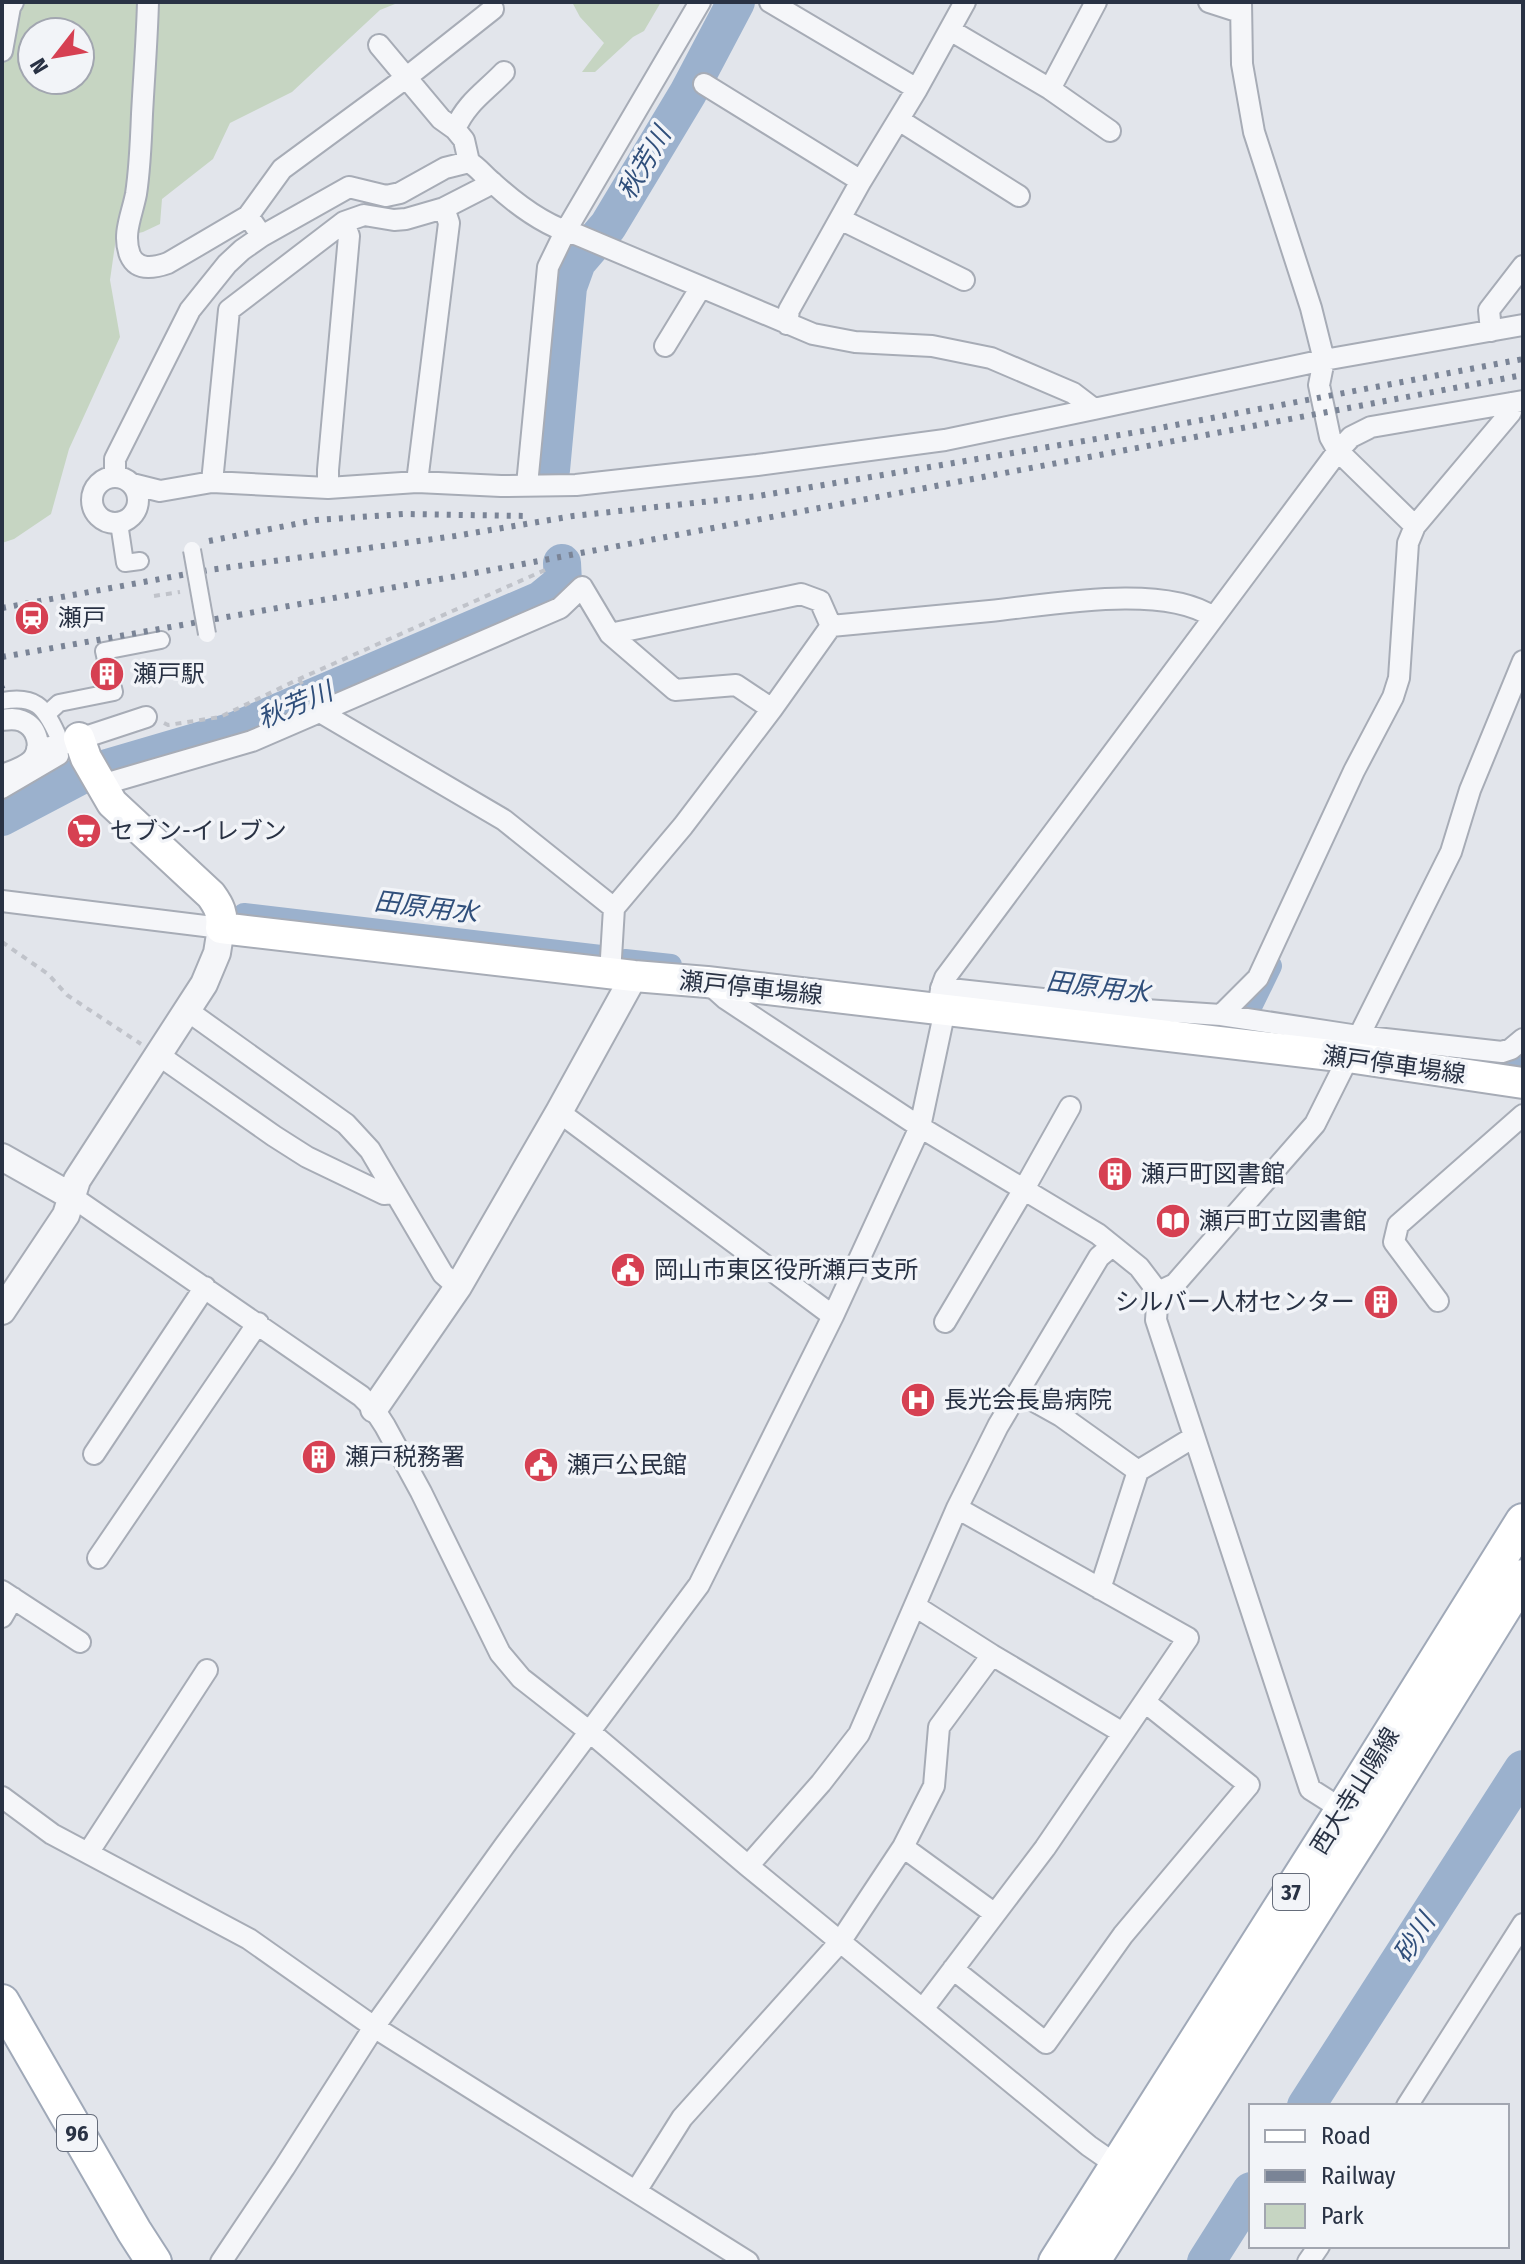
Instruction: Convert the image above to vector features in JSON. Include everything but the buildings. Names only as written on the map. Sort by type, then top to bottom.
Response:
[{"type":"main road","points":[[70,746],[112,803],[211,895],[223,917],[221,928]]},
{"type":"main road","name":"瀬戸停車場線","points":[[221,928],[622,975],[940,998],[1353,1047],[1521,1077]]},
{"type":"main road","name":"西大寺山陽線","points":[[1356,1818],[1523,1521]]},
{"type":"main road","name":"西大寺山陽線","points":[[1056,2262],[1129,2174],[1356,1818],[1523,1577]]},
{"type":"main road","name":"96","points":[[2,2002],[154,2262]]},
{"type":"main road","name":"西大寺山陽線","points":[[1092,2262],[1129,2174]]},
{"type":"street","points":[[2,51],[13,2]]},
{"type":"street","points":[[148,2],[139,175],[127,227],[127,244],[131,258],[139,266],[154,268],[168,263],[248,216],[282,169],[493,9]]},
{"type":"street","points":[[527,485],[548,267],[572,234],[700,2]]},
{"type":"street","points":[[770,2],[917,89]]},
{"type":"street","points":[[787,324],[789,310],[965,2]]},
{"type":"street","points":[[1050,89],[1096,2]]},
{"type":"street","points":[[1209,2],[1240,7],[1242,64],[1254,132],[1311,308],[1324,360],[1319,385],[1330,437],[1338,451],[1415,526]]},
{"type":"street","points":[[950,30],[1050,89],[1110,131]]},
{"type":"street","points":[[379,45],[441,119],[464,140],[469,162],[525,210],[572,234],[813,334],[855,342],[932,346],[991,358],[1073,393],[1094,409]]},
{"type":"street","points":[[455,129],[469,104],[504,72]]},
{"type":"street","points":[[704,84],[861,181]]},
{"type":"street","points":[[899,120],[1019,196]]},
{"type":"street","points":[[136,509],[137,493],[123,480],[115,459],[190,310],[227,264],[262,236],[349,187],[386,196],[400,193],[445,168],[469,162]]},
{"type":"street","points":[[212,482],[229,310],[344,222],[364,215],[406,219],[444,208],[485,187],[490,181]]},
{"type":"street","points":[[417,482],[449,223],[444,208]]},
{"type":"street","points":[[248,216],[262,236]]},
{"type":"street","points":[[840,219],[964,280]]},
{"type":"street","points":[[328,488],[349,236],[344,222]]},
{"type":"street","points":[[1491,331],[1489,310],[1523,266]]},
{"type":"street","points":[[665,346],[701,287]]},
{"type":"street","points":[[160,491],[119,523],[103,520],[93,508],[96,486],[108,477],[160,491],[212,482],[328,488],[417,482],[501,486],[591,483],[757,465],[945,440],[1324,360],[1523,325]]},
{"type":"street","points":[[221,2262],[374,2027],[699,1585],[833,1316],[920,1127],[943,1019],[940,998],[954,966],[1351,437],[1371,427],[1517,402]]},
{"type":"street","points":[[1221,1015],[1258,978],[1354,771],[1393,697],[1399,678],[1408,543],[1415,526],[1517,402]]},
{"type":"street","points":[[119,523],[125,563],[140,561]]},
{"type":"street","points":[[192,550],[207,634]]},
{"type":"street","points":[[101,785],[252,741],[560,608],[582,587],[610,634],[675,690],[736,685],[772,709]]},
{"type":"street","points":[[610,634],[801,594],[820,601],[831,626]]},
{"type":"street","points":[[614,908],[683,826],[831,626],[1117,598],[1170,601],[1205,611],[1213,617]]},
{"type":"street","points":[[106,660],[104,651],[161,640]]},
{"type":"street","points":[[1158,1292],[1175,1284],[1315,1124],[1451,852],[1470,790],[1523,661]]},
{"type":"street","points":[[48,713],[59,703],[114,692],[113,688]]},
{"type":"street","points":[[2,701],[25,699],[37,703],[48,713],[70,746]]},
{"type":"street","points":[[320,712],[504,820],[614,908],[622,975],[559,1112],[458,1287],[374,1409]]},
{"type":"street","points":[[2,790],[70,746],[146,717]]},
{"type":"street","points":[[2,720],[16,719],[30,727],[35,733],[37,749],[30,762],[2,775]]},
{"type":"street","points":[[37,749],[70,746]]},
{"type":"street","points":[[2,901],[221,928],[217,953],[204,984],[77,1180],[66,1215],[2,1311]]},
{"type":"street","points":[[707,982],[726,999],[920,1127],[1098,1234],[1139,1267],[1158,1292],[1156,1320],[1310,1789],[1356,1818]]},
{"type":"street","points":[[188,1011],[346,1124],[370,1150],[443,1274],[458,1287]]},
{"type":"street","points":[[1145,1022],[1221,1015],[1353,1047],[1502,1052],[1523,1039]]},
{"type":"street","points":[[160,1056],[307,1157],[384,1194],[395,1193]]},
{"type":"street","points":[[945,1322],[1070,1107]]},
{"type":"street","points":[[559,1112],[833,1316]]},
{"type":"street","points":[[1438,1301],[1394,1242],[1398,1225],[1523,1115]]},
{"type":"street","points":[[2,1157],[71,1196],[361,1396],[374,1409],[421,1492],[500,1653],[521,1678],[840,1942],[1129,2174]]},
{"type":"street","points":[[748,1866],[821,1783],[859,1734],[957,1508],[998,1426],[1099,1257],[1112,1246]]},
{"type":"street","points":[[94,1454],[205,1287]]},
{"type":"street","points":[[98,1558],[258,1323]]},
{"type":"street","points":[[1018,1392],[1061,1416],[1138,1471]]},
{"type":"street","points":[[1100,1589],[1138,1471],[1194,1437]]},
{"type":"street","points":[[923,2009],[1045,1848],[1188,1638],[957,1508]]},
{"type":"street","points":[[2,1617],[8,1594],[80,1642]]},
{"type":"street","points":[[915,1606],[1123,1733]]},
{"type":"street","points":[[636,2191],[682,2118],[840,1942],[903,1847],[934,1786],[939,1727],[992,1655]]},
{"type":"street","points":[[88,1853],[207,1670]]},
{"type":"street","points":[[953,1969],[1046,2043],[1123,1935],[1249,1785],[1145,1702]]},
{"type":"street","points":[[2,1797],[52,1834],[249,1939],[374,2027],[748,2262]]},
{"type":"street","points":[[903,1847],[995,1914]]},
{"type":"street","points":[[1408,2104],[1523,1924]]},
{"type":"path","points":[[146,717],[168,725],[220,717],[545,570]]},
{"type":"path","points":[[154,596],[198,589]]},
{"type":"path","points":[[2,942],[48,974],[67,995],[160,1056]]},
{"type":"green space","points":[[2,2],[400,2],[380,10],[292,92],[230,123],[213,159],[162,199],[160,224],[143,232],[116,238],[110,280],[120,337],[69,449],[51,514],[14,539],[2,543]]},
{"type":"green space","points":[[572,2],[661,2],[644,31],[633,37],[595,72],[582,72],[604,43],[580,17]]},
{"type":"waterway","name":"秋芳川","points":[[551,470],[568,287],[577,262],[608,226],[688,93],[736,2]]},
{"type":"waterway","name":"秋芳川","points":[[2,817],[80,776],[237,730],[541,600],[563,582],[562,563]]},
{"type":"waterway","name":"田原用水","points":[[244,914],[601,956]]},
{"type":"waterway","name":"田原用水","points":[[625,960],[671,965]]},
{"type":"waterway","points":[[1201,1028],[1227,1031],[1252,1005],[1271,966]]},
{"type":"waterway","name":"田原用水","points":[[1453,1056],[1523,1065]]},
{"type":"waterway","name":"砂川","points":[[1307,2104],[1523,1769]]},
{"type":"waterway","name":"砂川","points":[[1206,2262],[1249,2194]]},
{"type":"tunnel","points":[[106,660],[113,688]]},
{"type":"railway","points":[[2,608],[209,570],[455,536],[573,516],[758,496],[1149,430],[1523,359]]},
{"type":"railway","points":[[2,657],[491,570],[1523,375]]},
{"type":"railway","points":[[209,541],[316,520],[404,514],[529,516]]},
{"type":"place","name":"瀬戸","points":[[32,618]]},
{"type":"place","name":"瀬戸駅","points":[[107,674]]},
{"type":"place","name":"セブン-イレブン","points":[[84,831]]},
{"type":"place","name":"瀬戸町図書館","points":[[1115,1174]]},
{"type":"place","name":"瀬戸町立図書館","points":[[1173,1221]]},
{"type":"place","name":"岡山市東区役所瀬戸支所","points":[[628,1270]]},
{"type":"place","name":"シルバー人材センター","points":[[1381,1302]]},
{"type":"place","name":"長光会長島病院","points":[[918,1400]]},
{"type":"place","name":"瀬戸税務署","points":[[319,1457]]},
{"type":"place","name":"瀬戸公民館","points":[[541,1465]]}]
